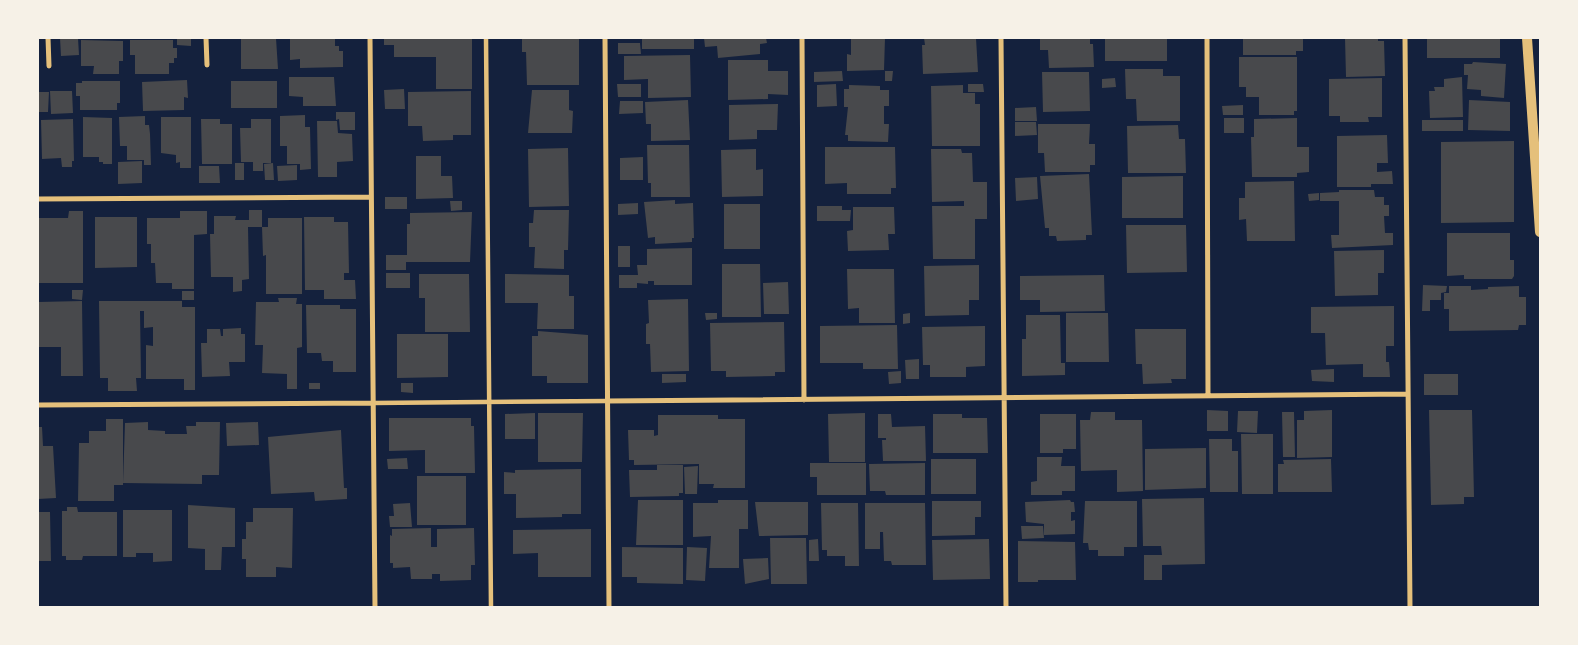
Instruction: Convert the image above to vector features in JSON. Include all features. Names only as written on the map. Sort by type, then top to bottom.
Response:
[{"type":"main road","points":[[1527,38],[1540,232]]},
{"type":"street","points":[[48,38],[48,66]]},
{"type":"street","points":[[206,38],[207,65]]},
{"type":"street","points":[[370,38],[375,608]]},
{"type":"street","points":[[486,38],[491,608]]},
{"type":"street","points":[[604,38],[609,608]]},
{"type":"street","points":[[802,38],[804,400]]},
{"type":"street","points":[[1001,38],[1006,608]]},
{"type":"street","points":[[1207,38],[1208,396]]},
{"type":"street","points":[[1405,38],[1410,608]]},
{"type":"street","points":[[38,199],[372,197]]},
{"type":"street","points":[[38,405],[1408,394]]},
{"type":"building","points":[[60,38],[78,38],[79,55],[61,56]]},
{"type":"building","points":[[177,38],[191,38],[191,46],[177,45]]},
{"type":"building","points":[[241,38],[276,38],[278,69],[241,69]]},
{"type":"building","points":[[290,38],[335,38],[335,46],[339,46],[339,51],[343,51],[343,67],[300,68],[300,59],[290,60]]},
{"type":"building","points":[[384,38],[472,38],[472,89],[436,89],[436,57],[394,57],[394,45],[384,45]]},
{"type":"building","points":[[522,38],[579,38],[579,85],[527,85],[526,52],[522,52]]},
{"type":"building","points":[[642,38],[694,38],[694,49],[642,49]]},
{"type":"building","points":[[704,38],[766,38],[767,43],[760,44],[760,54],[718,58],[717,46],[705,47]]},
{"type":"building","points":[[851,38],[885,38],[884,70],[847,71],[847,54],[851,55]]},
{"type":"building","points":[[924,38],[976,38],[978,72],[923,74],[922,45],[925,45]]},
{"type":"building","points":[[1040,38],[1090,38],[1090,44],[1093,44],[1094,67],[1049,68],[1048,50],[1040,50]]},
{"type":"building","points":[[1105,38],[1167,38],[1167,61],[1105,61]]},
{"type":"building","points":[[1243,38],[1303,38],[1303,51],[1296,51],[1296,55],[1243,55]]},
{"type":"building","points":[[1345,38],[1378,38],[1378,41],[1384,41],[1385,76],[1346,77]]},
{"type":"building","points":[[1427,38],[1500,38],[1500,58],[1427,58]]},
{"type":"building","points":[[81,40],[123,41],[123,61],[119,61],[119,74],[93,74],[94,66],[81,66]]},
{"type":"building","points":[[130,40],[173,40],[173,48],[177,48],[177,58],[174,58],[174,63],[169,63],[169,74],[135,74],[135,55],[130,55]]},
{"type":"building","points":[[618,43],[640,43],[641,54],[618,54]]},
{"type":"building","points":[[690,55],[691,97],[648,98],[648,79],[624,80],[624,56]]},
{"type":"building","points":[[1239,57],[1297,57],[1297,111],[1294,111],[1294,115],[1259,115],[1259,97],[1246,97],[1246,87],[1239,87]]},
{"type":"building","points":[[728,60],[768,60],[768,71],[788,71],[788,95],[768,94],[768,99],[728,100]]},
{"type":"building","points":[[1473,62],[1506,64],[1504,98],[1481,96],[1481,90],[1467,89],[1468,75],[1464,75],[1464,64],[1472,64]]},
{"type":"building","points":[[1125,69],[1163,69],[1163,76],[1180,76],[1180,121],[1137,121],[1136,99],[1126,99]]},
{"type":"building","points":[[842,71],[843,81],[814,82],[814,72]]},
{"type":"building","points":[[885,71],[893,71],[892,81],[885,81]]},
{"type":"building","points":[[1042,72],[1089,72],[1090,111],[1043,112]]},
{"type":"building","points":[[289,77],[334,77],[336,106],[303,106],[303,97],[289,96]]},
{"type":"building","points":[[1462,77],[1463,117],[1430,118],[1429,91],[1435,91],[1434,87],[1444,87],[1444,79]]},
{"type":"building","points":[[1115,78],[1116,87],[1102,88],[1102,79]]},
{"type":"building","points":[[1382,78],[1382,117],[1368,117],[1369,122],[1340,122],[1340,116],[1329,116],[1329,79]]},
{"type":"building","points":[[187,80],[188,98],[184,97],[184,110],[143,111],[142,82]]},
{"type":"building","points":[[82,81],[120,81],[120,103],[117,103],[117,110],[80,110],[80,96],[76,96],[76,83],[82,83]]},
{"type":"building","points":[[231,81],[277,81],[277,108],[231,108]]},
{"type":"building","points":[[617,84],[641,84],[641,97],[618,97]]},
{"type":"building","points":[[836,84],[837,106],[817,107],[817,85]]},
{"type":"building","points":[[968,84],[983,84],[984,92],[968,92]]},
{"type":"building","points":[[849,85],[880,86],[880,90],[889,90],[889,106],[884,106],[884,124],[889,124],[888,142],[848,141],[848,135],[845,135],[848,107],[844,107],[844,89],[849,89]]},
{"type":"building","points":[[963,85],[963,93],[975,93],[975,104],[980,104],[980,146],[932,146],[931,86]]},
{"type":"building","points":[[404,89],[405,109],[385,109],[384,90]]},
{"type":"building","points":[[532,90],[569,90],[569,110],[573,111],[572,133],[528,133]]},
{"type":"building","points":[[50,91],[72,91],[73,113],[51,114]]},
{"type":"building","points":[[471,91],[471,135],[453,135],[453,140],[423,141],[422,126],[408,126],[408,92]]},
{"type":"building","points":[[39,92],[49,92],[48,112],[38,112]]},
{"type":"building","points":[[688,100],[690,140],[651,141],[651,124],[646,124],[645,102]]},
{"type":"building","points":[[1469,100],[1510,102],[1510,131],[1468,130]]},
{"type":"building","points":[[620,101],[643,101],[643,113],[619,114]]},
{"type":"building","points":[[778,104],[777,130],[757,130],[757,139],[729,140],[729,105]]},
{"type":"building","points":[[1243,105],[1243,115],[1223,115],[1222,106]]},
{"type":"building","points":[[1036,107],[1037,121],[1015,121],[1015,108]]},
{"type":"building","points":[[336,112],[355,112],[355,130],[340,130],[339,119],[336,120]]},
{"type":"building","points":[[305,115],[305,127],[310,127],[311,169],[300,170],[300,164],[287,164],[287,146],[280,146],[280,116]]},
{"type":"building","points":[[145,116],[145,125],[149,125],[151,165],[144,165],[144,160],[127,160],[127,146],[120,146],[119,117]]},
{"type":"building","points":[[83,117],[112,118],[112,164],[99,162],[99,157],[83,157]]},
{"type":"building","points":[[161,117],[191,117],[191,168],[180,168],[180,162],[176,163],[176,155],[161,153]]},
{"type":"building","points":[[1224,118],[1244,118],[1244,133],[1224,133]]},
{"type":"building","points":[[1297,118],[1297,147],[1309,147],[1309,172],[1297,173],[1297,177],[1252,177],[1251,137],[1254,137],[1254,119]]},
{"type":"building","points":[[73,119],[74,161],[72,161],[72,167],[62,167],[61,158],[42,159],[41,120]]},
{"type":"building","points":[[201,119],[220,119],[220,124],[232,124],[232,164],[202,164]]},
{"type":"building","points":[[251,119],[271,119],[271,163],[263,163],[263,171],[253,171],[253,162],[241,162],[240,128],[251,128]]},
{"type":"building","points":[[1422,120],[1463,120],[1463,131],[1422,131]]},
{"type":"building","points":[[317,121],[337,121],[338,133],[352,134],[353,161],[337,162],[337,177],[318,177]]},
{"type":"building","points":[[1015,122],[1036,122],[1037,135],[1015,136]]},
{"type":"building","points":[[1038,124],[1090,124],[1089,144],[1095,144],[1095,165],[1090,165],[1090,172],[1045,172],[1044,153],[1038,153]]},
{"type":"building","points":[[1178,125],[1179,139],[1185,139],[1186,173],[1128,173],[1127,126]]},
{"type":"building","points":[[1387,135],[1388,163],[1377,163],[1377,172],[1392,171],[1393,184],[1371,184],[1371,187],[1337,187],[1337,136]]},
{"type":"building","points":[[1514,141],[1514,222],[1441,223],[1441,142]]},
{"type":"building","points":[[647,145],[689,145],[690,197],[651,197],[651,183],[648,183]]},
{"type":"building","points":[[825,147],[895,147],[896,188],[891,188],[891,194],[847,194],[847,183],[825,184]]},
{"type":"building","points":[[568,148],[569,206],[529,207],[528,149]]},
{"type":"building","points":[[756,149],[756,170],[763,169],[763,196],[722,197],[721,150]]},
{"type":"building","points":[[931,149],[961,149],[962,153],[972,153],[973,182],[987,182],[987,219],[975,219],[975,259],[933,259],[932,206],[964,206],[964,201],[932,202]]},
{"type":"building","points":[[416,156],[441,156],[441,176],[452,176],[453,198],[416,199]]},
{"type":"building","points":[[643,157],[643,180],[620,180],[620,158]]},
{"type":"building","points":[[142,161],[142,183],[118,184],[118,162]]},
{"type":"building","points":[[235,163],[244,163],[244,180],[235,180]]},
{"type":"building","points":[[273,163],[274,180],[265,180],[264,164]]},
{"type":"building","points":[[297,165],[297,180],[278,181],[277,166]]},
{"type":"building","points":[[199,166],[219,166],[220,183],[199,183]]},
{"type":"building","points":[[1089,174],[1092,235],[1086,235],[1086,240],[1057,241],[1056,236],[1049,236],[1049,228],[1045,228],[1040,176]]},
{"type":"building","points":[[1183,176],[1183,218],[1122,218],[1122,177]]},
{"type":"building","points":[[1037,177],[1038,199],[1016,201],[1015,178]]},
{"type":"building","points":[[1294,181],[1295,241],[1247,241],[1246,219],[1239,220],[1239,198],[1245,198],[1245,182]]},
{"type":"building","points":[[1339,190],[1374,190],[1375,197],[1384,197],[1384,205],[1389,205],[1389,216],[1384,216],[1385,233],[1393,233],[1393,245],[1332,248],[1331,235],[1339,235],[1339,201],[1320,201],[1320,193],[1339,192]]},
{"type":"building","points":[[1319,193],[1319,200],[1309,201],[1308,194]]},
{"type":"building","points":[[385,197],[407,197],[407,209],[385,209]]},
{"type":"building","points":[[675,200],[675,204],[693,203],[694,238],[692,238],[692,242],[655,244],[655,237],[648,238],[644,202]]},
{"type":"building","points":[[450,201],[462,201],[462,210],[451,211]]},
{"type":"building","points":[[638,203],[638,214],[618,215],[618,204]]},
{"type":"building","points":[[724,204],[760,204],[760,249],[724,249]]},
{"type":"building","points":[[817,206],[842,206],[842,210],[851,210],[850,221],[817,221]]},
{"type":"building","points":[[853,207],[894,207],[895,234],[888,234],[889,250],[848,251],[847,231],[853,230]]},
{"type":"building","points":[[249,210],[262,210],[262,227],[248,227],[249,279],[242,280],[242,291],[233,292],[233,277],[211,277],[210,234],[214,234],[214,216],[236,216],[235,220],[249,220]]},
{"type":"building","points":[[534,210],[569,210],[568,250],[564,250],[564,269],[534,268],[535,247],[529,247],[529,223],[533,223]]},
{"type":"building","points":[[69,211],[83,211],[83,283],[39,283],[38,218],[68,218]]},
{"type":"building","points":[[180,211],[207,211],[207,234],[194,235],[194,289],[172,289],[172,283],[156,283],[155,263],[151,263],[151,244],[147,244],[147,218],[180,218]]},
{"type":"building","points":[[472,212],[470,262],[406,262],[406,270],[386,270],[386,255],[407,255],[407,224],[410,224],[410,213]]},
{"type":"building","points":[[95,217],[137,217],[137,267],[95,268]]},
{"type":"building","points":[[304,217],[334,217],[334,222],[348,222],[349,273],[344,273],[344,280],[355,280],[356,299],[324,299],[324,290],[305,290]]},
{"type":"building","points":[[268,218],[302,218],[302,294],[266,294],[266,255],[263,256],[262,227],[268,227]]},
{"type":"building","points":[[1126,225],[1186,225],[1187,272],[1127,273]]},
{"type":"building","points":[[1447,233],[1510,233],[1510,260],[1514,260],[1514,276],[1512,279],[1464,279],[1464,275],[1447,276]]},
{"type":"building","points":[[618,246],[630,246],[630,267],[618,267]]},
{"type":"building","points":[[692,248],[692,285],[654,285],[654,281],[648,281],[648,284],[637,283],[637,288],[619,288],[619,275],[638,275],[637,265],[647,265],[647,249]]},
{"type":"building","points":[[1384,250],[1384,273],[1378,273],[1378,295],[1335,296],[1334,251]]},
{"type":"building","points":[[722,264],[760,264],[761,317],[722,317]]},
{"type":"building","points":[[979,265],[979,300],[969,300],[969,315],[925,316],[924,266]]},
{"type":"building","points":[[847,269],[894,269],[895,323],[859,323],[859,308],[848,309]]},
{"type":"building","points":[[386,273],[410,273],[410,288],[386,288]]},
{"type":"building","points":[[419,274],[469,274],[470,332],[425,332],[425,298],[419,298]]},
{"type":"building","points":[[505,274],[569,275],[569,296],[574,296],[574,329],[537,329],[538,303],[505,303]]},
{"type":"building","points":[[1104,275],[1105,311],[1040,312],[1040,300],[1020,300],[1020,276]]},
{"type":"building","points":[[788,282],[789,314],[764,314],[763,283]]},
{"type":"building","points":[[1423,285],[1447,286],[1446,292],[1441,293],[1441,300],[1430,300],[1430,311],[1422,311]]},
{"type":"building","points":[[1449,286],[1471,286],[1471,290],[1488,289],[1488,287],[1519,286],[1519,297],[1526,297],[1526,325],[1519,325],[1518,330],[1449,331],[1449,309],[1444,309],[1444,293],[1449,293]]},
{"type":"building","points":[[72,290],[83,290],[82,300],[72,299]]},
{"type":"building","points":[[182,291],[194,291],[194,300],[182,300]]},
{"type":"building","points":[[278,298],[297,298],[296,304],[302,304],[302,347],[297,348],[297,389],[287,389],[287,374],[262,373],[263,345],[255,345],[256,302],[279,302]]},
{"type":"building","points":[[688,299],[689,371],[651,372],[650,344],[646,344],[646,324],[649,323],[648,300]]},
{"type":"building","points":[[82,301],[83,376],[61,376],[61,347],[38,347],[38,302]]},
{"type":"building","points":[[99,301],[182,301],[182,307],[195,307],[195,390],[184,390],[184,379],[146,379],[146,345],[153,346],[153,327],[144,328],[144,311],[140,311],[141,378],[136,378],[137,391],[108,391],[108,378],[100,378]]},
{"type":"building","points":[[306,305],[340,305],[340,309],[356,309],[356,372],[333,372],[333,361],[322,361],[321,353],[307,353]]},
{"type":"building","points":[[1394,306],[1394,346],[1386,346],[1386,362],[1389,362],[1390,377],[1363,377],[1363,364],[1326,365],[1325,333],[1311,333],[1311,307]]},
{"type":"building","points":[[705,313],[717,313],[717,319],[706,320]]},
{"type":"building","points":[[910,313],[910,323],[903,324],[903,314]]},
{"type":"building","points":[[1066,313],[1108,313],[1109,362],[1066,362]]},
{"type":"building","points":[[1026,315],[1060,315],[1061,363],[1065,363],[1065,375],[1022,376],[1022,339],[1026,339]]},
{"type":"building","points":[[784,322],[785,372],[775,372],[775,376],[726,377],[726,371],[711,371],[710,323]]},
{"type":"building","points":[[897,325],[898,369],[863,369],[863,363],[820,363],[820,326]]},
{"type":"building","points":[[985,326],[985,366],[966,367],[966,377],[930,377],[930,365],[923,365],[922,327]]},
{"type":"building","points":[[241,328],[241,334],[245,334],[245,362],[229,362],[230,376],[202,377],[201,343],[207,343],[207,329],[220,329],[221,336],[223,336],[223,329]]},
{"type":"building","points":[[1135,329],[1186,329],[1186,379],[1171,379],[1172,383],[1143,384],[1142,364],[1136,364]]},
{"type":"building","points":[[538,331],[588,335],[588,383],[547,383],[547,376],[532,376],[532,336],[538,336]]},
{"type":"building","points":[[397,334],[448,334],[448,377],[397,378]]},
{"type":"building","points":[[919,359],[919,379],[906,379],[905,360]]},
{"type":"building","points":[[1334,369],[1334,382],[1312,381],[1311,370]]},
{"type":"building","points":[[901,371],[901,383],[889,384],[888,372]]},
{"type":"building","points":[[662,374],[686,374],[686,382],[662,383]]},
{"type":"building","points":[[1424,374],[1458,374],[1458,395],[1424,395]]},
{"type":"building","points":[[309,383],[320,383],[320,389],[309,389]]},
{"type":"building","points":[[401,383],[413,383],[413,393],[401,392]]},
{"type":"building","points":[[1207,410],[1228,411],[1228,431],[1207,431]]},
{"type":"building","points":[[1332,410],[1332,457],[1297,458],[1297,420],[1304,420],[1304,411]]},
{"type":"building","points":[[1429,410],[1472,410],[1474,497],[1464,497],[1464,504],[1431,505]]},
{"type":"building","points":[[1238,411],[1258,411],[1257,433],[1237,432]]},
{"type":"building","points":[[1091,412],[1115,412],[1115,420],[1142,420],[1143,491],[1117,492],[1117,470],[1081,471],[1080,420],[1090,420]]},
{"type":"building","points":[[1282,412],[1294,412],[1295,457],[1283,457]]},
{"type":"building","points":[[535,413],[535,439],[505,439],[505,414]]},
{"type":"building","points":[[538,413],[583,413],[582,462],[538,462]]},
{"type":"building","points":[[865,413],[865,462],[829,462],[828,414]]},
{"type":"building","points":[[878,414],[891,414],[892,427],[925,426],[926,461],[883,461],[882,440],[886,440],[886,438],[878,438]]},
{"type":"building","points":[[933,414],[962,414],[962,418],[987,418],[988,453],[933,453]]},
{"type":"building","points":[[1040,414],[1076,414],[1076,449],[1063,449],[1063,453],[1040,453]]},
{"type":"building","points":[[658,415],[718,415],[718,419],[745,419],[745,488],[713,488],[714,484],[699,484],[699,464],[634,465],[634,460],[629,460],[628,430],[654,430],[654,436],[658,435]]},
{"type":"building","points":[[389,418],[471,418],[471,426],[474,426],[475,473],[425,473],[425,450],[389,451]]},
{"type":"building","points":[[106,419],[123,419],[123,485],[114,485],[114,501],[78,501],[79,443],[89,443],[89,431],[106,431]]},
{"type":"building","points":[[148,422],[148,430],[165,431],[165,434],[187,434],[186,426],[196,426],[196,422],[220,422],[219,475],[202,475],[202,484],[123,483],[125,423]]},
{"type":"building","points":[[258,422],[259,445],[227,446],[226,423]]},
{"type":"building","points":[[38,427],[42,427],[43,446],[53,446],[56,498],[38,499]]},
{"type":"building","points":[[341,430],[344,488],[347,488],[347,499],[315,501],[314,492],[271,494],[268,437]]},
{"type":"building","points":[[1241,434],[1273,434],[1273,494],[1242,494]]},
{"type":"building","points":[[1209,439],[1232,439],[1232,451],[1238,451],[1238,492],[1210,492]]},
{"type":"building","points":[[1206,448],[1206,488],[1145,490],[1145,449]]},
{"type":"building","points":[[1037,457],[1062,457],[1061,466],[1075,466],[1075,491],[1062,491],[1062,495],[1031,495],[1031,482],[1037,481]]},
{"type":"building","points":[[407,458],[408,469],[388,469],[387,459]]},
{"type":"building","points":[[931,459],[976,459],[976,494],[931,494]]},
{"type":"building","points":[[1331,459],[1332,492],[1278,492],[1278,464],[1284,464],[1283,460]]},
{"type":"building","points":[[810,463],[866,463],[866,495],[817,495],[817,477],[810,477]]},
{"type":"building","points":[[925,463],[925,495],[886,495],[885,491],[870,491],[869,464]]},
{"type":"building","points":[[657,465],[683,465],[683,493],[679,493],[679,496],[630,497],[629,470],[657,470]]},
{"type":"building","points":[[698,466],[697,494],[685,494],[684,467]]},
{"type":"building","points":[[581,469],[581,514],[562,514],[562,517],[516,518],[516,494],[504,494],[504,472],[515,473],[515,470]]},
{"type":"building","points":[[417,476],[466,476],[466,525],[417,525]]},
{"type":"building","points":[[1204,498],[1205,564],[1162,565],[1162,580],[1144,580],[1144,555],[1162,555],[1161,546],[1143,546],[1142,499]]},
{"type":"building","points":[[638,500],[683,500],[683,545],[636,545]]},
{"type":"building","points":[[718,500],[748,500],[748,529],[739,529],[739,568],[709,568],[711,536],[693,537],[693,503],[718,503]]},
{"type":"building","points":[[1070,500],[1074,502],[1075,512],[1071,512],[1071,521],[1075,520],[1075,534],[1044,535],[1044,524],[1026,522],[1025,502]]},
{"type":"building","points":[[932,501],[981,501],[981,517],[975,517],[975,535],[932,536]]},
{"type":"building","points":[[1085,501],[1137,501],[1137,547],[1124,547],[1124,556],[1098,556],[1098,550],[1089,550],[1088,543],[1083,543]]},
{"type":"building","points":[[755,502],[808,502],[808,535],[759,536]]},
{"type":"building","points":[[410,503],[412,527],[390,527],[389,516],[394,516],[393,504]]},
{"type":"building","points":[[821,503],[858,503],[859,566],[845,566],[845,556],[827,556],[827,550],[822,550]]},
{"type":"building","points":[[865,503],[925,503],[926,565],[892,565],[891,561],[884,561],[883,532],[880,532],[880,549],[865,549]]},
{"type":"building","points":[[188,505],[235,508],[235,547],[222,547],[221,570],[205,570],[205,549],[188,548]]},
{"type":"building","points":[[67,507],[77,507],[78,512],[117,512],[117,556],[83,556],[82,560],[66,560],[66,556],[62,556],[62,511],[67,511]]},
{"type":"building","points":[[253,508],[293,508],[292,568],[276,567],[276,577],[246,577],[246,559],[242,559],[242,539],[246,539],[246,522],[253,522]]},
{"type":"building","points":[[123,510],[172,510],[172,561],[153,562],[153,553],[136,553],[136,557],[123,557]]},
{"type":"building","points":[[38,512],[50,512],[51,561],[38,561]]},
{"type":"building","points":[[1021,526],[1043,526],[1044,538],[1022,539]]},
{"type":"building","points":[[431,528],[431,547],[437,547],[437,529],[474,528],[475,565],[471,565],[471,580],[440,581],[440,574],[432,574],[432,579],[411,579],[410,567],[393,568],[393,563],[390,563],[390,535],[392,536],[392,529]]},
{"type":"building","points":[[591,529],[591,577],[538,577],[538,553],[513,554],[513,530]]},
{"type":"building","points":[[770,538],[806,538],[807,584],[771,584]]},
{"type":"building","points":[[818,539],[819,561],[809,561],[809,540]]},
{"type":"building","points":[[989,539],[990,579],[933,580],[932,540]]},
{"type":"building","points":[[1018,541],[1075,542],[1076,580],[1018,582]]},
{"type":"building","points":[[622,547],[683,548],[683,584],[637,583],[637,577],[622,577]]},
{"type":"building","points":[[687,547],[707,548],[705,581],[686,580]]},
{"type":"building","points":[[768,558],[769,579],[745,584],[743,559]]}]
